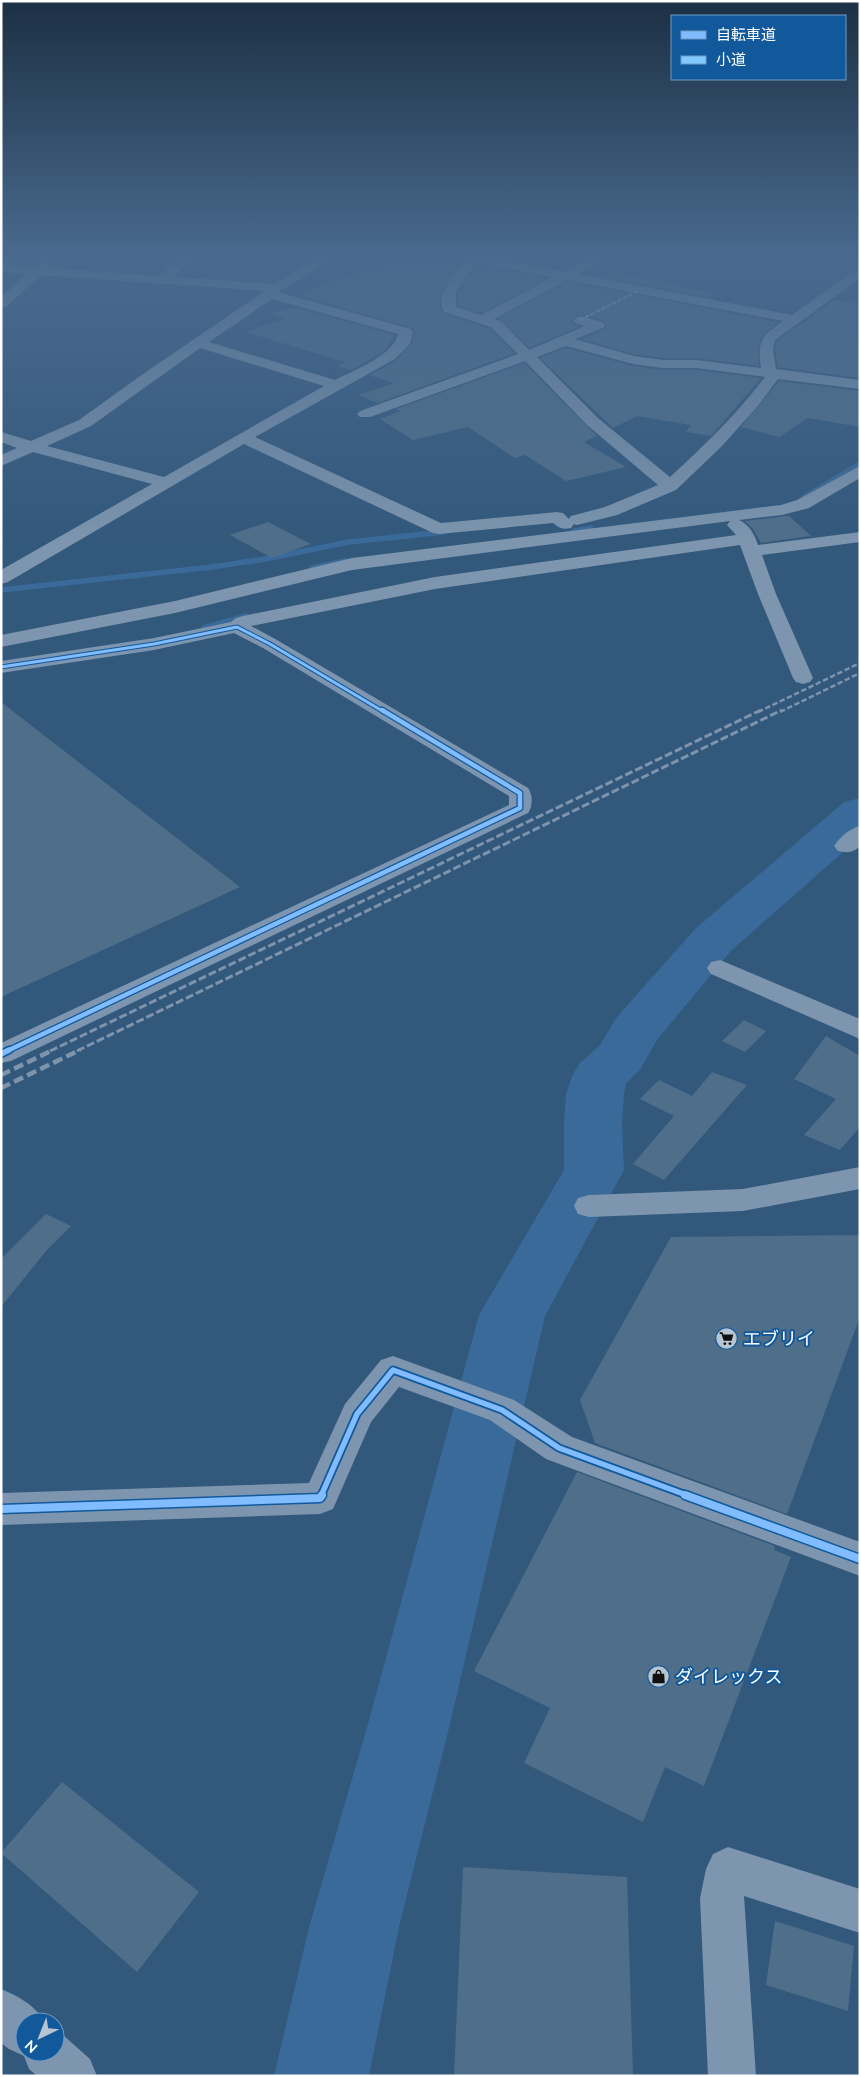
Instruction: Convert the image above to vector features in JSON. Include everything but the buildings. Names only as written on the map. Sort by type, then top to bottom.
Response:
[{"type":"street","points":[[1,461],[85,423],[188,350]]},
{"type":"street","points":[[221,350],[337,385]]},
{"type":"street","points":[[1,578],[164,482],[390,356],[397,350]]},
{"type":"street","points":[[521,350],[594,422],[670,486]]},
{"type":"street","points":[[365,414],[542,350]]},
{"type":"street","points":[[596,350],[633,360],[663,364],[696,364],[860,385]]},
{"type":"street","points":[[568,530],[670,486],[715,444],[752,404],[772,373],[768,350]]},
{"type":"street","points":[[1,437],[164,482]]},
{"type":"street","points":[[244,438],[439,529],[557,517],[568,530]]},
{"type":"street","points":[[1,641],[175,607],[352,564],[568,530],[728,516],[793,508],[860,471]]},
{"type":"street","points":[[728,516],[749,545],[767,594],[803,678]]},
{"type":"street","points":[[1,667],[154,644],[236,627],[243,622],[435,583],[749,545],[860,537]]},
{"type":"street","points":[[1,1054],[520,808],[520,793],[270,644],[236,627]]},
{"type":"street","points":[[720,968],[860,1030]]},
{"type":"street","points":[[589,1206],[743,1200],[860,1178]]},
{"type":"street","points":[[1,1509],[320,1498],[357,1414],[393,1370],[502,1410],[559,1448],[860,1560]]},
{"type":"street","points":[[732,2076],[722,1898],[728,1869],[860,1911]]},
{"type":"street","points":[[1,2012],[15,2024]]},
{"type":"street","points":[[57,2062],[73,2076]]},
{"type":"waterway","points":[[804,497],[860,464]]},
{"type":"waterway","points":[[574,531],[591,528]]},
{"type":"waterway","points":[[1,590],[212,567],[265,559],[349,542],[444,532]]},
{"type":"waterway","points":[[312,568],[345,561]]},
{"type":"waterway","points":[[204,628],[246,616]]},
{"type":"waterway","points":[[321,2076],[354,1927],[409,1724],[512,1315],[594,1170],[593,1123],[595,1094],[600,1076],[620,1057],[635,1031],[713,940],[860,812]]},
{"type":"railway","points":[[758,712],[860,663]]},
{"type":"railway","points":[[780,712],[860,673]]},
{"type":"railway","points":[[50,1051],[761,710]]},
{"type":"railway","points":[[77,1051],[782,710]]},
{"type":"railway","points":[[1,1075],[53,1050]]},
{"type":"railway","points":[[1,1088],[80,1050]]},
{"type":"cycle path","points":[[1,667],[154,644],[237,627],[270,644],[520,793],[520,808],[1,1054]]},
{"type":"cycle path","points":[[1,1509],[320,1498],[357,1414],[393,1370],[502,1410],[559,1448],[860,1559]]},
{"type":"place","name":"エブリイ","points":[[727,1338]]},
{"type":"place","name":"ダイレックス","points":[[659,1676]]}]
